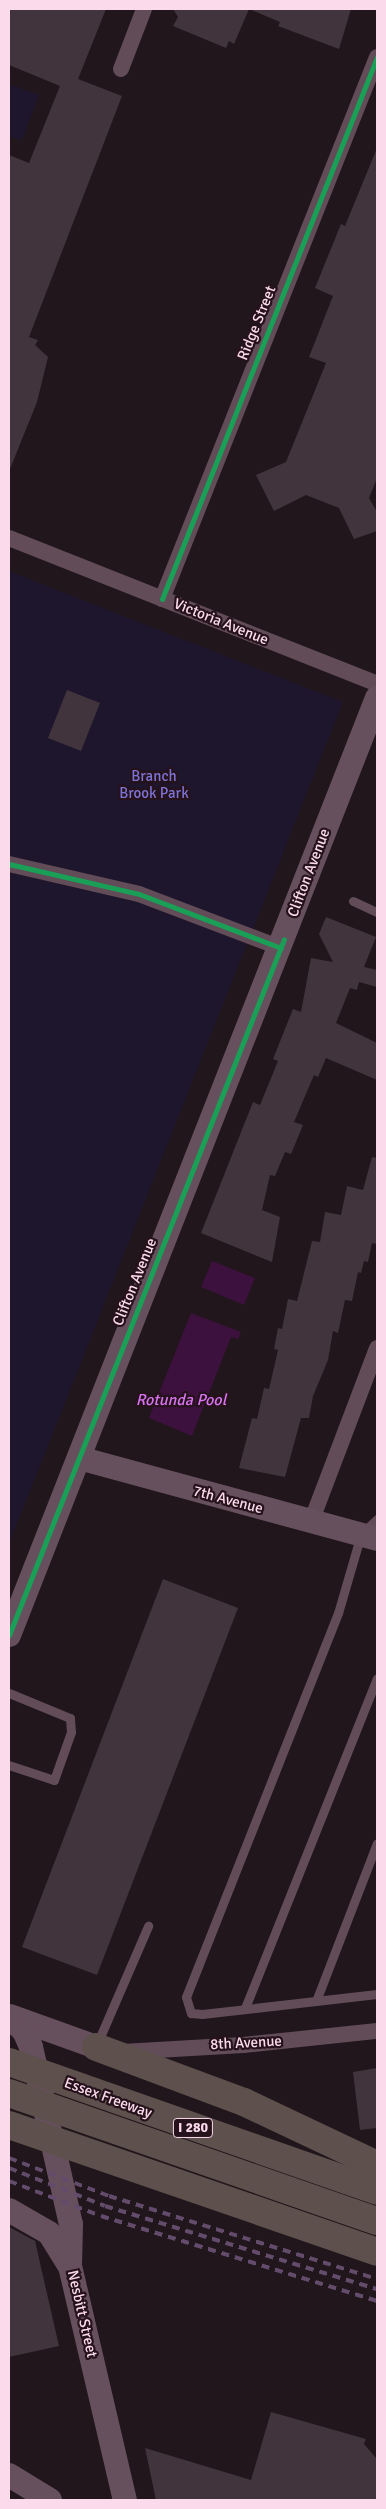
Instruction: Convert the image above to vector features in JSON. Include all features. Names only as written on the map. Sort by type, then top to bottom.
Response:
[{"type":"highway","points":[[105,2050],[244,2102],[377,2164]]},
{"type":"highway","name":"Essex Freeway","points":[[9,2062],[377,2191]]},
{"type":"highway","name":"Essex Freeway","points":[[9,2093],[377,2221]]},
{"type":"highway","points":[[9,2125],[52,2142],[377,2252]]},
{"type":"main road","name":"Clifton Avenue","points":[[9,1634],[281,948],[377,698]]},
{"type":"main road","name":"7th Avenue","points":[[79,1458],[311,1522],[372,1531]]},
{"type":"main road","name":"8th Avenue","points":[[9,2016],[105,2050]]},
{"type":"main road","name":"Nesbitt Street","points":[[9,2016],[24,2032],[31,2047],[71,2224],[70,2266],[125,2500]]},
{"type":"main road","points":[[9,2210],[48,2233],[70,2266]]},
{"type":"main road","points":[[9,2475],[50,2500]]},
{"type":"street","points":[[121,69],[144,9]]},
{"type":"street","name":"Ridge Street","points":[[162,599],[377,56]]},
{"type":"street","name":"Victoria Avenue","points":[[9,538],[377,684]]},
{"type":"street","points":[[9,864],[139,894],[281,948]]},
{"type":"street","points":[[311,1522],[377,1348]]},
{"type":"street","name":"8th Avenue","points":[[105,2050],[243,2045],[377,2031]]},
{"type":"lane","points":[[353,901],[377,912]]},
{"type":"lane","points":[[372,1531],[186,1997],[191,2013],[377,1994]]},
{"type":"lane","points":[[245,2008],[377,1678]]},
{"type":"lane","points":[[9,1694],[70,1718],[71,1732],[54,1780],[9,1765]]},
{"type":"lane","points":[[316,2001],[377,1843]]},
{"type":"lane","points":[[105,2050],[148,1926]]},
{"type":"green space","points":[[9,84],[39,95],[23,138],[19,140],[9,136]]},
{"type":"green space","name":"Branch Brook Park","points":[[9,571],[343,702],[9,1544]]},
{"type":"water","points":[[212,1261],[255,1278],[244,1305],[201,1287]]},
{"type":"water","name":"Rotunda Pool","points":[[191,1313],[241,1332],[238,1339],[231,1337],[192,1436],[149,1418]]},
{"type":"building","points":[[9,9],[106,9],[78,79],[122,96],[29,337],[38,340],[35,345],[48,357],[37,402],[10,469],[9,155],[29,163],[60,86],[9,65]]},
{"type":"building","points":[[173,9],[249,9],[234,44],[229,41],[226,48],[173,26],[178,17]]},
{"type":"building","points":[[249,9],[351,9],[339,49],[278,26],[280,22]]},
{"type":"building","points":[[377,148],[377,478],[369,498],[377,512],[377,531],[354,539],[339,508],[306,495],[274,511],[256,475],[286,462],[326,363],[309,357],[333,296],[315,288],[341,224],[345,226]]},
{"type":"building","points":[[67,690],[100,703],[81,751],[48,738]]},
{"type":"building","points":[[326,917],[376,937],[364,967],[377,970],[377,987],[359,982],[357,990],[350,988],[336,1023],[377,1043],[377,1080],[326,1058],[318,1077],[314,1075],[294,1122],[303,1125],[291,1154],[285,1152],[275,1176],[270,1175],[262,1210],[280,1217],[272,1262],[201,1233],[253,1102],[260,1105],[278,1061],[273,1059],[293,1009],[301,1012],[311,958],[333,962],[319,934]]},
{"type":"building","points":[[372,1157],[377,1158],[376,1244],[372,1243],[368,1262],[364,1261],[361,1273],[358,1272],[352,1301],[345,1300],[338,1333],[333,1331],[328,1360],[313,1396],[309,1418],[301,1418],[285,1477],[239,1468],[252,1418],[257,1419],[264,1388],[269,1389],[278,1350],[274,1349],[278,1328],[282,1329],[288,1299],[297,1301],[312,1241],[320,1242],[325,1212],[341,1215],[347,1186],[363,1190]]},
{"type":"building","points":[[163,1579],[238,1608],[97,1975],[22,1947]]},
{"type":"building","points":[[377,2068],[377,2128],[360,2130],[353,2072]]},
{"type":"building","points":[[9,2227],[35,2241],[59,2346],[9,2357]]},
{"type":"building","points":[[271,2412],[366,2439],[364,2444],[377,2459],[377,2500],[156,2500],[145,2448],[251,2480]]},
{"type":"railway","points":[[9,2158],[109,2196],[377,2279]]},
{"type":"railway","points":[[9,2168],[105,2206],[377,2289]]},
{"type":"railway","points":[[9,2181],[101,2216],[377,2301]]},
{"type":"cycle path","points":[[162,599],[377,57]]},
{"type":"cycle path","points":[[9,864],[139,894],[281,948]]},
{"type":"cycle path","points":[[9,1635],[284,939]]}]
